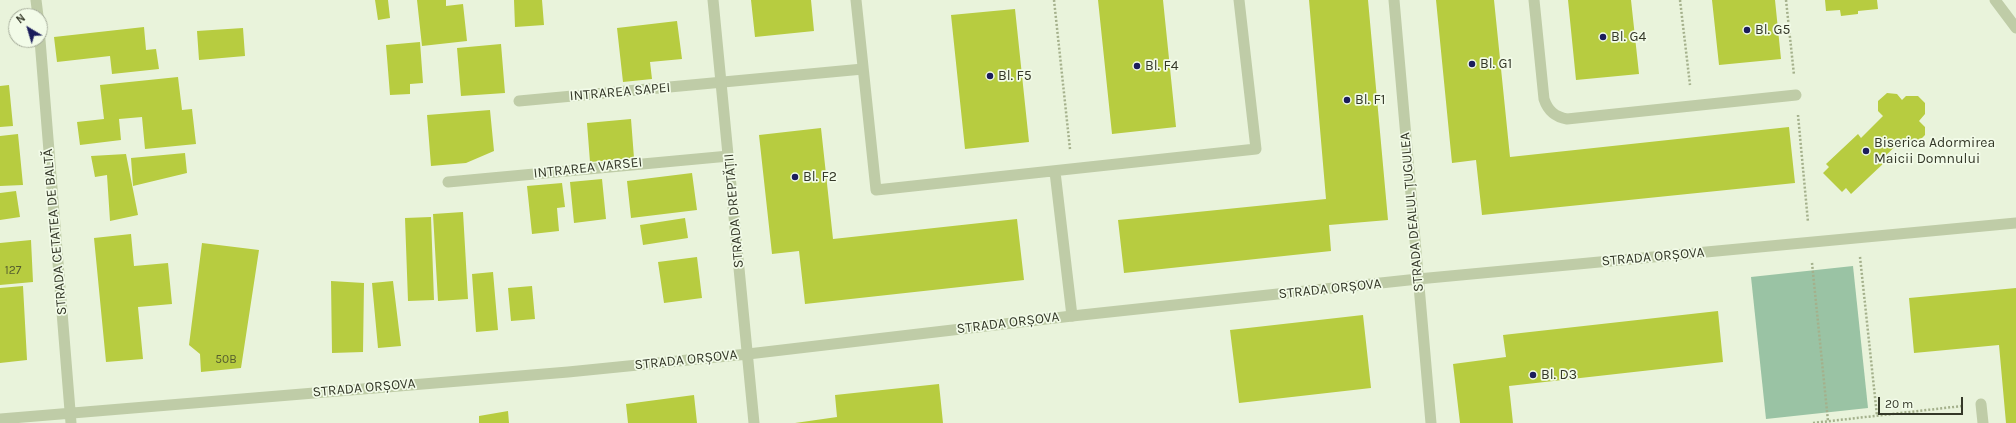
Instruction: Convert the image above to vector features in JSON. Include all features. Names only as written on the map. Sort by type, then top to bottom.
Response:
[{"type":"street","name":"STRADA DREPTĂȚII","points":[[713,0],[754,423]]},
{"type":"street","points":[[856,0],[876,190],[1055,172],[1256,149],[1239,0]]},
{"type":"street","name":"STRADA DEALUL ȚUGULEA","points":[[1394,0],[1430,423]]},
{"type":"street","points":[[1534,0],[1544,99],[1547,107],[1558,117],[1567,119],[1796,95]]},
{"type":"street","points":[[1995,0],[2016,28]]},
{"type":"street","name":"STRADA CETATEA DE BALTĂ","points":[[41,48],[71,418]]},
{"type":"street","name":"INTRAREA SAPEI","points":[[519,101],[863,69]]},
{"type":"street","name":"INTRAREA VARSEI","points":[[448,182],[729,156]]},
{"type":"street","points":[[1055,172],[1072,316]]},
{"type":"street","name":"STRADA ORȘOVA","points":[[0,419],[71,418],[568,372],[748,354],[1072,316],[1418,279],[2016,223]]},
{"type":"street","points":[[1981,404],[1983,423]]},
{"type":"path","points":[[1054,0],[1072,170]]},
{"type":"path","points":[[1680,0],[1692,106]]},
{"type":"path","points":[[1786,0],[1828,421]]},
{"type":"path","points":[[1858,237],[1877,416]]},
{"type":"path","points":[[1813,423],[1981,404]]},
{"type":"green space","points":[[1853,266],[1868,408],[1766,419],[1751,277]]},
{"type":"building","points":[[375,0],[388,0],[390,18],[378,20]]},
{"type":"building","points":[[417,0],[446,0],[446,6],[463,4],[467,41],[422,46]]},
{"type":"building","points":[[514,0],[542,0],[544,25],[515,27]]},
{"type":"building","points":[[751,0],[811,0],[814,31],[755,37]]},
{"type":"building","name":"Bl. F4","points":[[1098,0],[1163,0],[1176,127],[1112,134]]},
{"type":"building","name":"Bl. F1","points":[[1309,0],[1368,0],[1388,220],[1329,225],[1331,251],[1124,273],[1118,220],[1326,199]]},
{"type":"building","name":"Bl. G1","points":[[1436,0],[1494,0],[1510,157],[1789,127],[1795,183],[1482,215],[1476,160],[1452,163]]},
{"type":"building","name":"Bl. G4","points":[[1568,0],[1631,0],[1639,74],[1576,80]]},
{"type":"building","name":"Bl. G5","points":[[1712,0],[1775,0],[1781,59],[1719,65]]},
{"type":"building","points":[[1825,0],[1877,0],[1878,9],[1858,11],[1858,14],[1841,16],[1840,10],[1826,11]]},
{"type":"building","name":"Bl. F5","points":[[1015,9],[1029,142],[965,149],[951,15]]},
{"type":"building","points":[[677,21],[682,59],[650,62],[652,79],[623,82],[617,28]]},
{"type":"building","points":[[144,27],[146,50],[156,49],[159,69],[112,74],[110,56],[57,62],[54,37]]},
{"type":"building","points":[[243,28],[245,56],[199,60],[197,31]]},
{"type":"building","points":[[420,42],[423,83],[410,84],[410,94],[390,95],[386,45]]},
{"type":"building","points":[[501,44],[505,93],[461,96],[457,48]]},
{"type":"building","points":[[178,77],[182,110],[192,109],[196,144],[145,149],[142,117],[119,119],[121,140],[80,145],[77,122],[104,119],[100,85]]},
{"type":"building","points":[[9,85],[13,126],[0,127],[0,86]]},
{"type":"building","name":"Biserica Adormirea Maicii Domnului","points":[[1887,93],[1897,94],[1902,100],[1906,96],[1918,96],[1925,103],[1925,114],[1919,121],[1925,127],[1925,135],[1918,142],[1908,142],[1904,138],[1882,159],[1885,162],[1851,194],[1846,188],[1842,192],[1823,173],[1829,167],[1826,164],[1858,134],[1861,138],[1883,116],[1878,111],[1878,101]]},
{"type":"building","points":[[490,110],[494,151],[466,163],[431,166],[427,115]]},
{"type":"building","points":[[631,119],[634,158],[590,162],[587,123]]},
{"type":"building","name":"Bl. F2","points":[[821,128],[833,239],[1017,219],[1024,280],[805,304],[799,251],[772,254],[759,135]]},
{"type":"building","points":[[18,134],[23,185],[0,186],[0,136]]},
{"type":"building","points":[[185,153],[187,173],[133,186],[131,158]]},
{"type":"building","points":[[126,154],[138,215],[110,221],[107,175],[95,177],[91,156]]},
{"type":"building","points":[[692,173],[697,210],[631,218],[627,181]]},
{"type":"building","points":[[602,179],[606,219],[574,223],[570,182]]},
{"type":"building","points":[[562,183],[565,207],[557,208],[559,231],[532,234],[527,186]]},
{"type":"building","points":[[16,191],[20,217],[0,220],[0,193]]},
{"type":"building","points":[[463,212],[468,299],[438,301],[433,214]]},
{"type":"building","points":[[431,217],[434,300],[408,301],[405,218]]},
{"type":"building","points":[[685,218],[688,238],[643,245],[640,225]]},
{"type":"building","points":[[131,234],[134,266],[168,263],[172,304],[138,307],[143,359],[106,362],[94,238]]},
{"type":"building","points":[[31,240],[33,282],[0,285],[0,243]]},
{"type":"building","points":[[202,243],[259,250],[241,368],[201,372],[200,354],[189,345]]},
{"type":"building","points":[[697,257],[702,298],[664,303],[658,262]]},
{"type":"building","points":[[493,272],[498,330],[476,332],[472,274]]},
{"type":"building","points":[[331,281],[364,283],[363,352],[332,353]]},
{"type":"building","points":[[393,281],[401,346],[378,348],[372,283]]},
{"type":"building","points":[[23,286],[27,360],[0,363],[0,288]]},
{"type":"building","points":[[532,286],[535,319],[511,321],[508,288]]},
{"type":"building","points":[[2016,288],[2016,423],[2006,423],[1999,345],[1914,353],[1909,298]]},
{"type":"building","name":"Bl. D3","points":[[1718,311],[1723,362],[1509,386],[1513,423],[1460,423],[1453,364],[1506,357],[1503,335]]},
{"type":"building","points":[[1363,315],[1371,388],[1239,403],[1230,330]]},
{"type":"building","points":[[939,384],[943,423],[795,423],[837,417],[835,395]]},
{"type":"building","points":[[694,395],[697,423],[628,423],[626,404]]},
{"type":"building","points":[[508,411],[509,423],[479,423],[479,416]]},
{"type":"place","name":"Bl. G5","points":[[1747,30]]},
{"type":"place","name":"Bl. G4","points":[[1603,37]]},
{"type":"place","name":"Bl. G1","points":[[1472,64]]},
{"type":"place","name":"Bl. F4","points":[[1137,66]]},
{"type":"place","name":"Bl. F5","points":[[990,76]]},
{"type":"place","name":"Bl. F1","points":[[1347,100]]},
{"type":"place","name":"Biserica Adormirea Maicii Domnului","points":[[1866,151]]},
{"type":"place","name":"Bl. F2","points":[[795,177]]},
{"type":"place","name":"Bl. D3","points":[[1533,375]]}]
